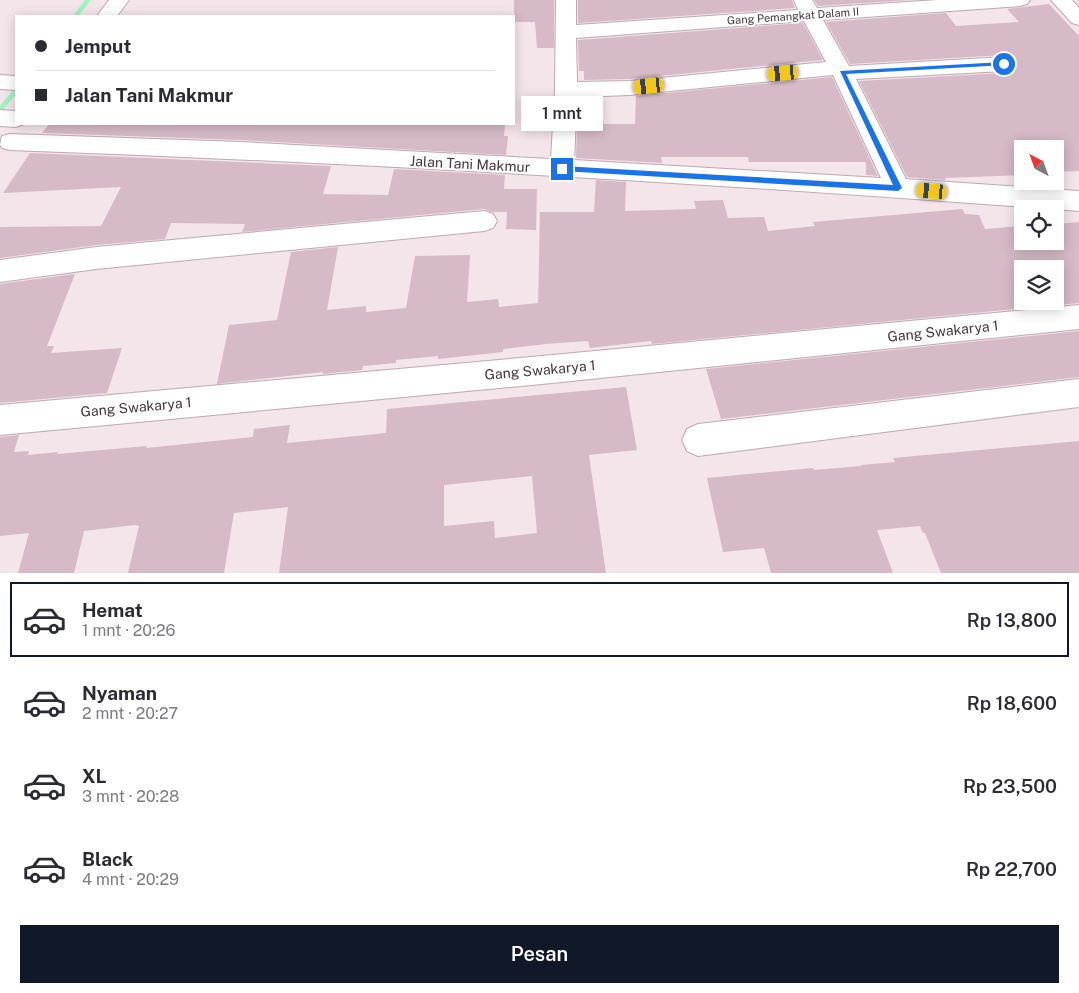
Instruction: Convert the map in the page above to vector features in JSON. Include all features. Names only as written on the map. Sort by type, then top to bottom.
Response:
[{"type":"street","points":[[107,15],[120,0]]},
{"type":"street","points":[[562,169],[566,90],[566,0]]},
{"type":"street","name":"Gang Pemangkat Dalam II","points":[[567,32],[807,7],[1020,0]]},
{"type":"street","points":[[1061,0],[1079,19]]},
{"type":"street","points":[[807,7],[841,70],[898,188]]},
{"type":"street","points":[[566,90],[630,88],[841,70],[1004,64]]},
{"type":"street","points":[[0,82],[15,83]]},
{"type":"street","points":[[0,118],[15,119]]},
{"type":"street","name":"Jalan Tani Makmur","points":[[12,140],[233,149],[898,188],[1079,201]]},
{"type":"street","points":[[0,271],[96,258],[484,221]]},
{"type":"street","name":"Gang Swakarya 1","points":[[0,420],[562,368],[1079,317]]},
{"type":"street","points":[[698,440],[1079,393]]},
{"type":"building","points":[[514,0],[554,0],[554,48],[537,48],[535,22],[515,22]]},
{"type":"building","points":[[578,0],[792,0],[795,8],[578,23]]},
{"type":"building","points":[[814,0],[910,0],[818,6]]},
{"type":"building","points":[[1049,4],[1079,36],[1079,171],[1064,172],[1064,140],[1014,140],[1014,175],[945,178],[946,180],[907,177],[859,81],[1004,73],[1013,70],[1016,63],[1012,57],[1004,55],[850,64],[826,22],[946,13],[956,26],[1019,22],[1007,9]]},
{"type":"building","points":[[803,23],[823,60],[630,79],[584,80],[584,71],[579,71],[578,40]]},
{"type":"building","points":[[832,77],[878,176],[866,175],[866,162],[749,162],[748,157],[661,157],[662,163],[576,158],[577,127],[587,127],[587,124],[635,124],[636,96]]},
{"type":"building","points":[[48,125],[505,125],[504,136],[508,136],[506,155],[242,140],[42,133]]},
{"type":"building","points":[[30,153],[331,166],[323,194],[388,195],[394,169],[505,175],[504,189],[537,189],[536,230],[506,229],[507,212],[492,212],[484,209],[242,232],[245,224],[171,223],[165,239],[96,245],[0,258],[0,227],[101,226],[121,187],[3,193]]},
{"type":"building","points":[[596,180],[626,182],[625,211],[696,209],[694,201],[723,200],[728,218],[764,217],[768,231],[815,226],[813,222],[962,209],[965,214],[979,215],[985,229],[1014,227],[1014,250],[1064,250],[1064,223],[1079,222],[1079,303],[1064,304],[1064,260],[1014,260],[1014,309],[652,344],[651,341],[590,348],[588,341],[546,344],[503,349],[503,352],[438,359],[438,356],[396,360],[396,363],[363,366],[362,370],[323,374],[323,372],[217,384],[229,325],[277,320],[291,252],[338,247],[327,310],[366,306],[366,312],[406,308],[415,256],[470,255],[467,302],[498,299],[499,307],[538,303],[540,212],[594,212]]},
{"type":"building","points":[[75,274],[47,346],[54,346],[51,353],[122,348],[107,393],[0,403],[0,284]]},
{"type":"building","points":[[1079,331],[1079,377],[721,419],[706,369]]},
{"type":"building","points":[[626,387],[637,450],[589,455],[606,573],[279,573],[288,507],[234,513],[224,573],[128,573],[139,526],[135,525],[84,531],[74,573],[18,573],[29,533],[0,536],[0,437],[19,435],[14,452],[29,451],[28,455],[58,452],[57,454],[147,446],[146,448],[253,437],[254,429],[290,425],[287,443],[386,433],[387,409]],"holes":[[[532,476],[537,533],[495,538],[494,521],[444,526],[444,485]]]},
{"type":"building","points":[[1079,441],[1079,573],[941,573],[925,533],[923,533],[920,526],[877,530],[893,573],[771,573],[764,548],[723,552],[707,478],[813,468],[814,470],[861,466],[895,462],[893,458]]},
{"type":"waterway","points":[[76,15],[88,0]]},
{"type":"waterway","points":[[0,110],[15,91]]},
{"type":"route","points":[[562,169],[898,188],[842,72],[1004,64]]}]
